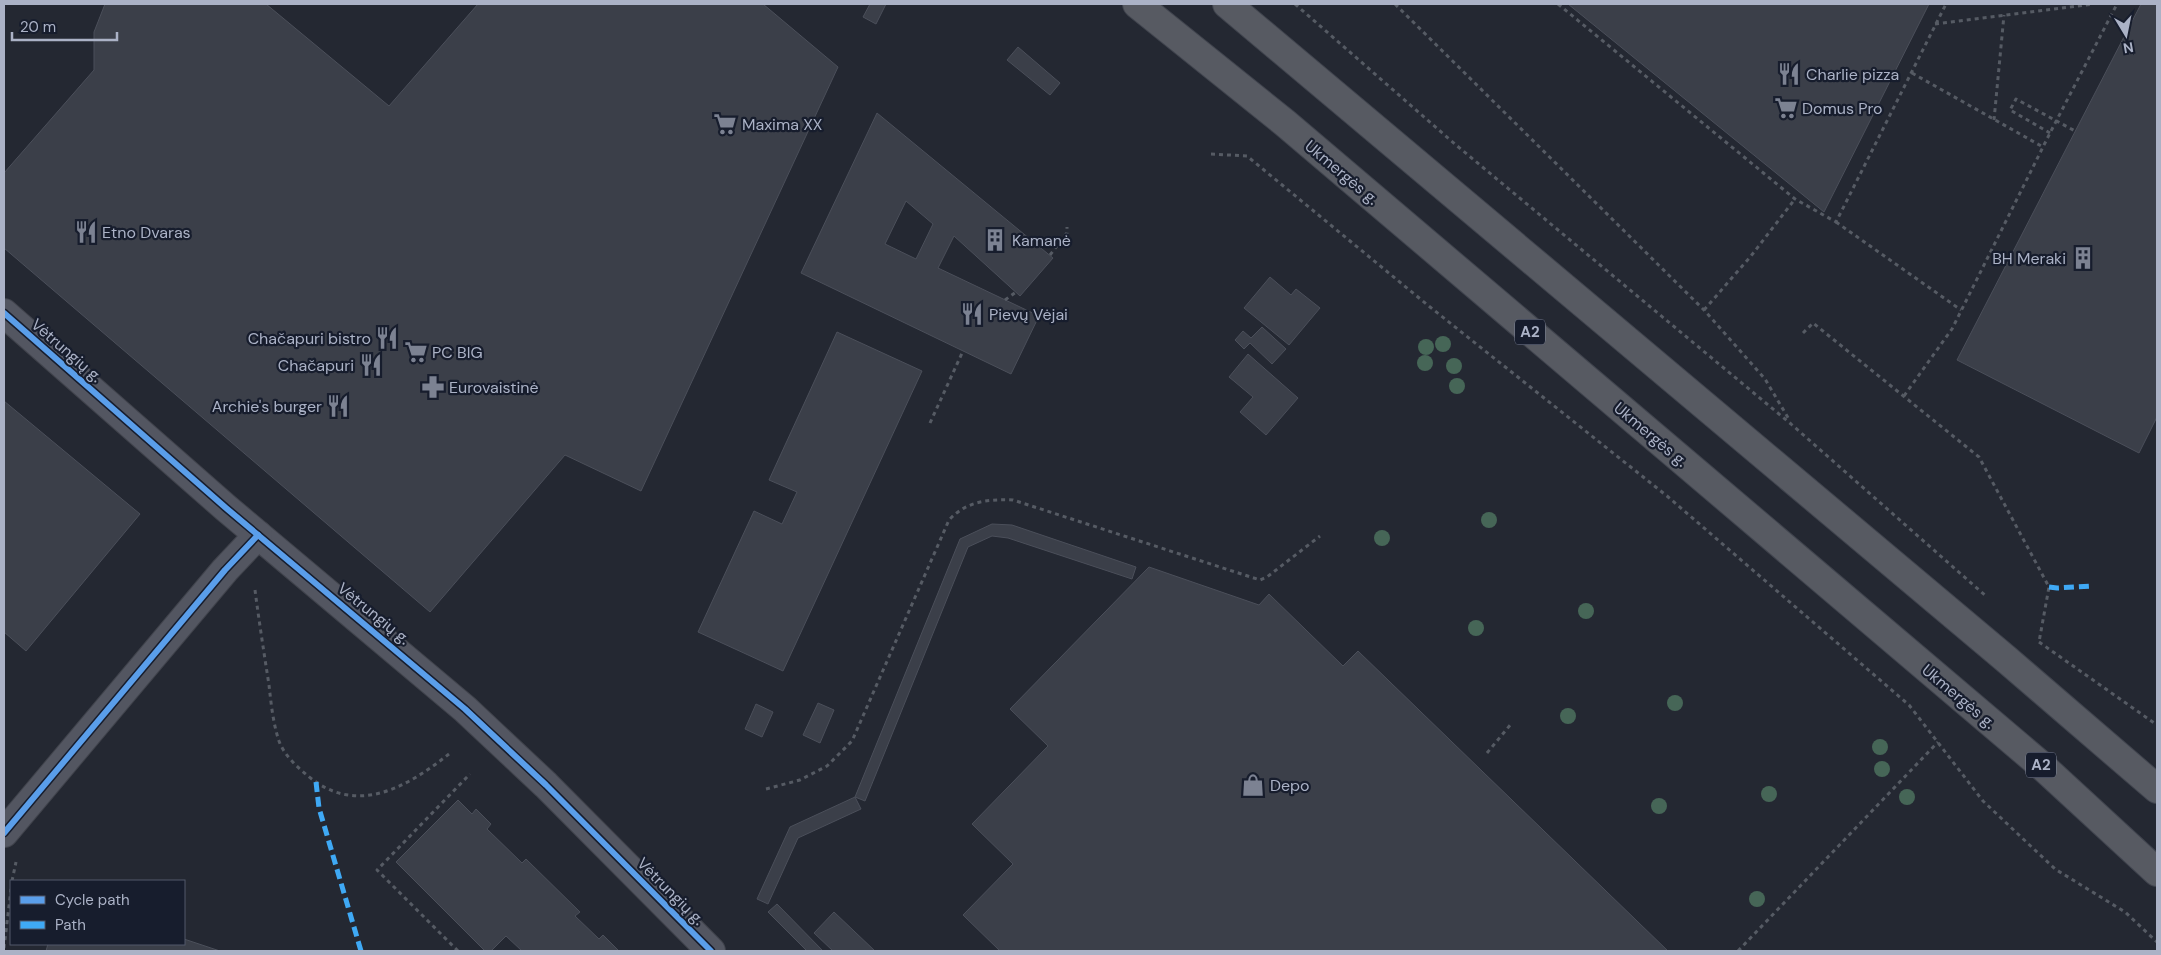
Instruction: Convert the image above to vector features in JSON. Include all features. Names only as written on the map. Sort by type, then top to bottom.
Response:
[{"type":"highway","name":"Ukmergės g.","points":[[1137,4],[1285,123],[2028,754],[2157,872]]},
{"type":"highway","points":[[1227,4],[2006,659],[2157,789]]},
{"type":"street","name":"Vėtrungių g.","points":[[4,313],[258,535],[465,709],[546,785],[711,951]]},
{"type":"street","points":[[4,833],[225,570],[258,535]]},
{"type":"path","points":[[1295,4],[1456,144],[1791,424],[1989,599]]},
{"type":"path","points":[[1394,4],[1704,310],[1765,379],[1791,424]]},
{"type":"path","points":[[1558,4],[1795,198],[1836,222],[1961,310]]},
{"type":"path","points":[[1836,222],[1946,4]]},
{"type":"path","points":[[1935,24],[2093,4]]},
{"type":"path","points":[[1904,396],[1952,329],[2117,4]]},
{"type":"path","points":[[1994,120],[2004,15]]},
{"type":"path","points":[[1912,72],[2043,147]]},
{"type":"path","points":[[2050,133],[2010,110],[2016,99],[2075,131]]},
{"type":"path","points":[[1211,154],[1248,156],[1430,307],[1667,496],[1909,705],[1983,801],[2055,869],[2125,912],[2157,942]]},
{"type":"path","points":[[1704,310],[1751,256],[1795,198]]},
{"type":"path","points":[[1050,255],[1067,233],[1066,227]]},
{"type":"path","points":[[1006,300],[1016,292]]},
{"type":"path","points":[[1803,333],[1813,323],[1978,456],[2048,587],[2039,642]]},
{"type":"path","points":[[930,423],[962,351]]},
{"type":"path","points":[[766,789],[800,780],[827,766],[852,741],[949,520],[962,509],[978,502],[1013,500],[1260,580],[1320,536]]},
{"type":"path","points":[[255,590],[272,711],[279,741],[287,755],[298,768],[316,782],[332,791],[350,795],[372,794],[392,791],[449,754]]},
{"type":"path","points":[[2032,636],[2157,725]]},
{"type":"path","points":[[1487,753],[1511,724]]},
{"type":"path","points":[[1738,951],[1938,742]]},
{"type":"path","points":[[458,951],[377,870],[470,774]]},
{"type":"path","points":[[4,948],[10,897]]},
{"type":"building","name":"PC BIG","points":[[105,4],[266,4],[389,106],[478,4],[763,4],[838,67],[641,491],[565,455],[430,612],[4,248],[4,173],[94,70],[94,32]]},
{"type":"building","points":[[870,4],[886,4],[876,24],[863,17]]},
{"type":"building","name":"Domus Pro","points":[[1568,4],[1929,4],[1824,212]]},
{"type":"building","name":"BH Meraki","points":[[2141,4],[2157,4],[2157,417],[2139,453],[1957,360]]},
{"type":"building","points":[[1018,47],[1060,83],[1050,95],[1007,60]]},
{"type":"building","name":"Kamanė","points":[[877,113],[1053,258],[1020,296],[954,236],[938,268],[1039,316],[1011,374],[801,273]],"holes":[[[906,201],[933,224],[916,259],[885,244]]]},
{"type":"building","points":[[1270,277],[1291,295],[1296,289],[1320,308],[1289,345],[1244,308]]},
{"type":"building","points":[[1262,327],[1286,349],[1272,364],[1250,343],[1244,349],[1235,340],[1243,331],[1251,338]]},
{"type":"building","points":[[837,332],[922,371],[783,671],[698,632],[754,511],[782,524],[797,492],[769,480]]},
{"type":"building","points":[[1248,354],[1298,398],[1266,435],[1240,412],[1253,397],[1229,377]]},
{"type":"building","points":[[4,401],[140,514],[26,651],[4,632]]},
{"type":"building","points":[[992,524],[1012,525],[1136,567],[1132,579],[1008,538],[992,536],[968,547],[865,801],[855,797],[960,539]]},
{"type":"building","name":"Depo","points":[[1149,567],[1259,605],[1269,594],[1343,666],[1358,651],[1668,951],[1000,951],[963,915],[1013,864],[972,824],[1048,746],[1010,709]]},
{"type":"building","points":[[818,703],[834,710],[820,743],[803,735]]},
{"type":"building","points":[[756,704],[773,712],[762,737],[745,729]]},
{"type":"building","points":[[855,797],[861,809],[798,838],[768,904],[757,899],[790,827]]},
{"type":"building","points":[[458,800],[472,814],[476,809],[491,824],[487,829],[522,863],[526,859],[580,912],[575,916],[599,939],[603,935],[619,951],[522,951],[506,936],[491,951],[485,951],[396,862]]},
{"type":"building","points":[[777,904],[823,951],[807,951],[768,912]]},
{"type":"building","points":[[834,912],[875,951],[833,951],[814,933]]},
{"type":"building","points":[[185,939],[220,951],[46,951],[48,945],[185,945]]},
{"type":"marked path","points":[[2049,587],[2092,586]]},
{"type":"marked path","points":[[316,782],[319,808],[361,951]]},
{"type":"cycle path","points":[[4,313],[226,508],[465,709],[546,785],[711,951]]},
{"type":"cycle path","points":[[4,833],[225,570],[258,535]]},
{"type":"place","name":"Charlie pizza","points":[[1789,74]]},
{"type":"place","name":"Domus Pro","points":[[1786,108]]},
{"type":"place","name":"Maxima XX","points":[[725,124]]},
{"type":"place","name":"Etno Dvaras","points":[[86,232]]},
{"type":"place","name":"Kamanė","points":[[995,240]]},
{"type":"place","name":"BH Meraki","points":[[2083,258]]},
{"type":"place","name":"Pievų Vėjai","points":[[972,314]]},
{"type":"place","name":"Chačapuri bistro","points":[[387,338]]},
{"type":"place","name":"PC BIG","points":[[416,352]]},
{"type":"place","name":"Chačapuri","points":[[371,365]]},
{"type":"place","name":"Eurovaistinė","points":[[433,387]]},
{"type":"place","name":"Archie's burger","points":[[338,406]]},
{"type":"place","name":"Depo","points":[[1253,785]]}]
